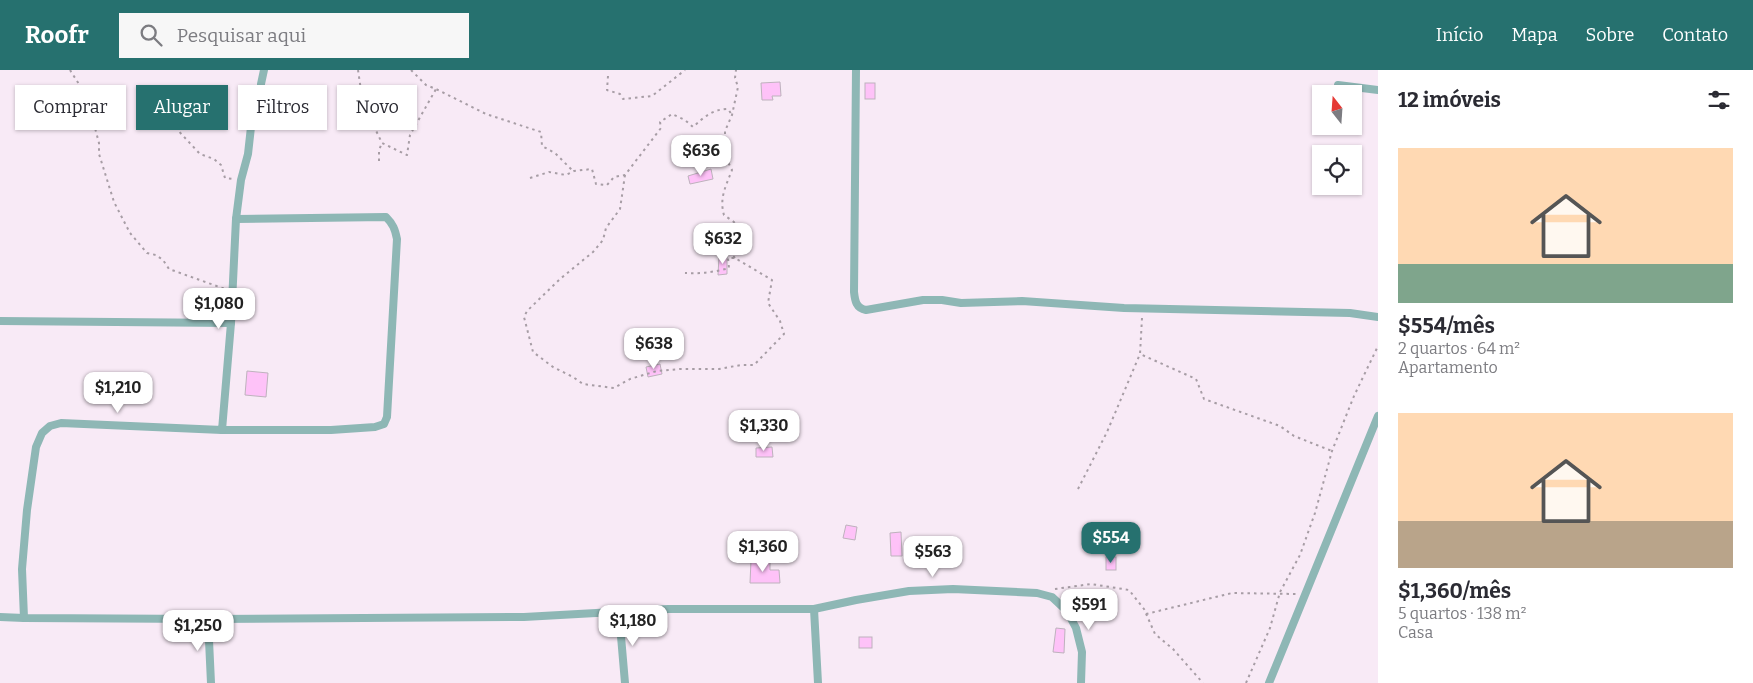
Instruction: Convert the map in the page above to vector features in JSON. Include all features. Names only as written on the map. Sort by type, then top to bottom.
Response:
[{"type":"street","points":[[222,430],[231,323],[236,219],[241,180],[248,154],[251,127],[261,95],[264,70]]},
{"type":"street","points":[[856,70],[854,292],[856,304],[859,308],[866,310],[923,300],[986,303],[1022,301],[1143,308],[1350,314],[1378,317]]},
{"type":"street","points":[[1362,88],[1378,90]]},
{"type":"street","points":[[24,618],[22,569],[27,510],[36,447],[42,433],[50,426],[61,423],[222,430],[339,430],[384,424],[387,418],[397,239],[392,222],[386,218],[236,219]]},
{"type":"street","points":[[0,321],[231,323]]},
{"type":"street","points":[[1269,683],[1378,416]]},
{"type":"street","points":[[0,617],[208,619],[524,617],[668,609],[814,609],[909,591],[953,589],[1037,593],[1052,597],[1067,611],[1076,628],[1082,652],[1081,683]]},
{"type":"street","points":[[814,609],[818,683]]},
{"type":"street","points":[[618,613],[625,683]]},
{"type":"street","points":[[208,619],[211,683]]},
{"type":"path","points":[[70,70],[88,102],[99,143],[99,154],[114,202],[130,233],[147,253],[156,254],[169,269],[232,292]]},
{"type":"path","points":[[358,70],[363,104],[382,143],[407,155],[410,135],[436,88]]},
{"type":"path","points":[[411,70],[426,85],[436,88],[486,114],[541,132],[542,146],[555,153],[574,171]]},
{"type":"path","points":[[608,76],[607,90],[620,94],[623,99],[652,96],[685,70]]},
{"type":"path","points":[[735,258],[733,256],[734,244],[740,234],[734,222],[724,215],[721,206],[722,197],[732,170],[725,156],[725,131],[732,115],[738,86],[735,78],[736,70]]},
{"type":"path","points":[[685,273],[705,273],[729,268],[728,258],[735,258],[772,280],[768,303],[780,321],[784,334],[754,365],[719,369],[657,371],[630,379],[614,388],[583,384],[553,367],[534,352],[524,317],[527,311],[560,279],[593,252],[603,240],[606,228],[620,209],[626,175],[661,128],[660,122],[672,114],[685,120],[693,127],[706,115],[720,109],[728,109],[732,115]]},
{"type":"path","points":[[178,130],[200,154],[214,159],[221,165],[225,178],[241,180]]},
{"type":"path","points":[[379,161],[379,150],[382,143]]},
{"type":"path","points":[[530,178],[549,172],[566,175],[574,171],[592,169],[596,184],[607,185],[614,177],[626,175]]},
{"type":"path","points":[[1078,489],[1107,432],[1140,354],[1143,308]]},
{"type":"path","points":[[1246,683],[1270,628],[1280,592],[1300,555],[1315,513],[1332,451],[1354,396],[1378,346]]},
{"type":"path","points":[[1140,354],[1196,379],[1204,399],[1280,426],[1294,436],[1332,451]]},
{"type":"path","points":[[1052,590],[1091,584],[1129,590],[1146,614],[1155,634],[1173,649],[1203,683]]},
{"type":"path","points":[[1146,614],[1232,593],[1280,592],[1306,595]]},
{"type":"building","points":[[780,82],[781,96],[772,96],[773,100],[762,100],[761,83]]},
{"type":"building","points":[[865,83],[875,83],[875,99],[865,99]]},
{"type":"building","points":[[711,169],[713,179],[690,184],[688,176]]},
{"type":"building","points":[[719,256],[727,256],[727,274],[718,275]]},
{"type":"building","points":[[660,364],[662,374],[648,377],[646,367]]},
{"type":"building","points":[[247,371],[268,373],[266,397],[245,395]]},
{"type":"building","points":[[772,447],[773,457],[756,457],[756,448]]},
{"type":"building","points":[[846,525],[857,527],[855,540],[843,538]]},
{"type":"building","points":[[901,532],[902,556],[891,556],[890,533]]},
{"type":"building","points":[[1106,557],[1116,557],[1116,570],[1106,570]]},
{"type":"building","points":[[751,560],[770,560],[770,570],[779,570],[780,583],[750,583]]},
{"type":"building","points":[[1056,628],[1065,629],[1064,653],[1053,652]]},
{"type":"building","points":[[859,637],[872,637],[872,648],[859,648]]}]
